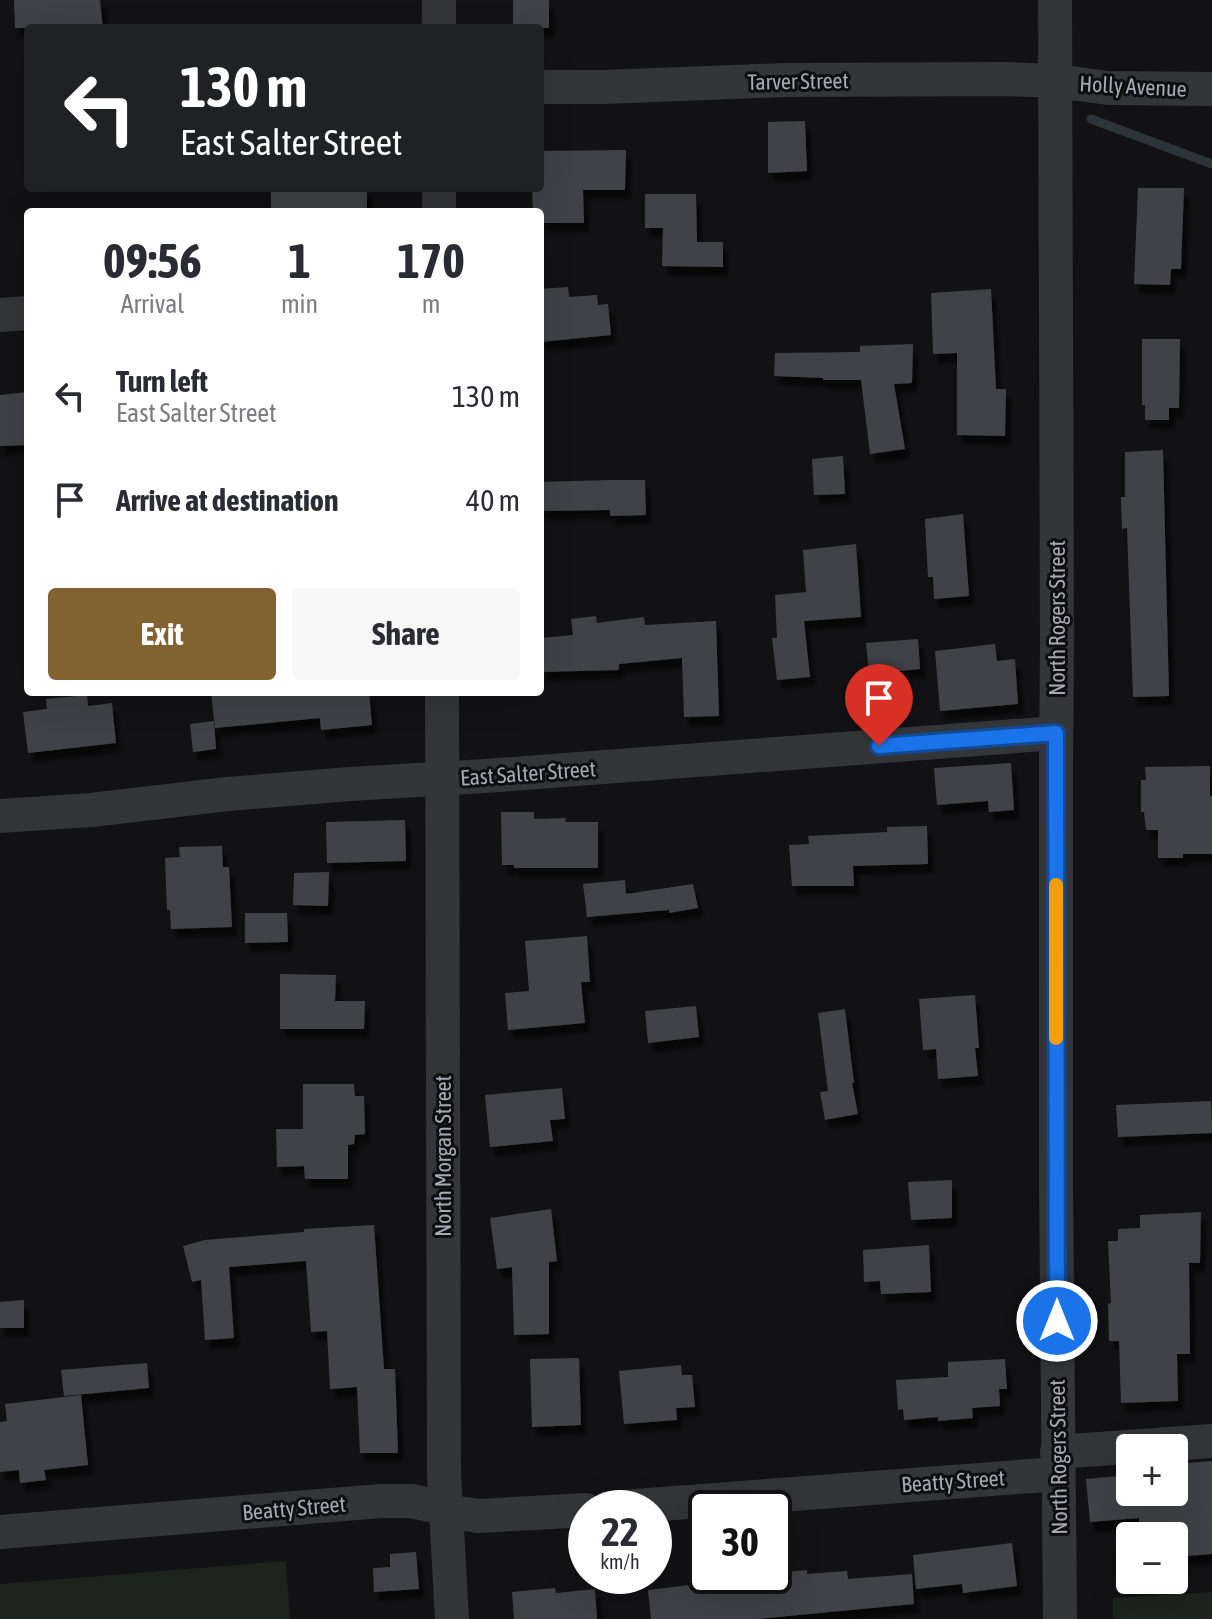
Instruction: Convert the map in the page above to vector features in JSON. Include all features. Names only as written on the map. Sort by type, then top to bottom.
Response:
[{"type":"street","points":[[439,0],[439,24]]},
{"type":"street","name":"North Rogers Street","points":[[1055,0],[1057,1463],[1060,1619]]},
{"type":"street","name":"Tarver Street","points":[[544,87],[786,80],[1055,81]]},
{"type":"street","name":"Holly Avenue","points":[[1055,81],[1108,88],[1212,89]]},
{"type":"street","points":[[0,315],[24,313]]},
{"type":"street","name":"North Morgan Street","points":[[442,696],[443,1359],[452,1619]]},
{"type":"street","name":"East Salter Street","points":[[0,816],[91,810],[228,794],[1056,733]]},
{"type":"street","name":"Beatty Street","points":[[672,1502],[1057,1463],[1212,1441]]},
{"type":"street","name":"Beatty Street","points":[[0,1532],[381,1501],[411,1501],[479,1516],[568,1511]]},
{"type":"shaded area","points":[[286,1561],[290,1619],[0,1619],[0,1584]]},
{"type":"shaded area","points":[[1212,1592],[1212,1619],[1113,1619],[1113,1598]]},
{"type":"building","points":[[14,0],[100,0],[103,24],[24,24],[24,28],[15,28]]},
{"type":"building","points":[[513,0],[549,0],[549,28],[544,28],[544,24],[513,24]]},
{"type":"building","points":[[805,121],[807,171],[768,173],[768,122]]},
{"type":"building","points":[[626,150],[625,190],[583,190],[584,223],[544,223],[544,208],[533,208],[532,192],[544,192],[544,151]]},
{"type":"building","points":[[1138,188],[1184,188],[1181,269],[1171,269],[1170,285],[1134,284]]},
{"type":"building","points":[[271,192],[367,192],[367,208],[271,208]]},
{"type":"building","points":[[645,194],[696,194],[697,242],[723,242],[723,267],[662,266],[663,228],[645,228]]},
{"type":"building","points":[[568,287],[569,297],[597,295],[598,305],[608,304],[611,335],[544,342],[544,289]]},
{"type":"building","points":[[991,289],[996,389],[1006,389],[1005,436],[957,435],[957,353],[933,354],[931,293]]},
{"type":"building","points":[[1142,339],[1180,339],[1179,408],[1169,408],[1169,420],[1145,420],[1145,405],[1142,405]]},
{"type":"building","points":[[913,344],[912,383],[894,384],[905,449],[870,454],[861,380],[774,376],[775,353],[860,352],[860,346]]},
{"type":"building","points":[[24,392],[24,445],[0,446],[0,395]]},
{"type":"building","points":[[1163,450],[1169,696],[1133,697],[1127,528],[1122,529],[1125,452]]},
{"type":"building","points":[[843,456],[845,494],[814,495],[812,459]]},
{"type":"building","points":[[645,480],[646,515],[610,516],[610,510],[544,511],[544,482]]},
{"type":"building","points":[[963,514],[969,596],[934,599],[933,577],[928,577],[925,519]]},
{"type":"building","points":[[856,544],[861,617],[804,621],[810,677],[777,680],[772,638],[777,638],[775,595],[806,592],[803,550]]},
{"type":"building","points":[[596,616],[597,623],[644,617],[645,625],[716,621],[719,716],[684,717],[682,658],[619,664],[619,670],[544,672],[544,638],[573,635],[571,619]]},
{"type":"building","points":[[918,639],[920,669],[869,674],[866,643]]},
{"type":"building","points":[[995,644],[997,661],[1015,659],[1018,704],[940,711],[935,651]]},
{"type":"building","points":[[87,696],[88,706],[112,703],[116,743],[28,753],[23,712],[47,709],[46,699]]},
{"type":"building","points":[[211,696],[369,696],[372,725],[321,730],[320,718],[215,728]]},
{"type":"building","points":[[214,721],[216,749],[193,752],[190,724]]},
{"type":"building","points":[[1011,763],[1014,810],[989,812],[988,801],[937,805],[934,768]]},
{"type":"building","points":[[1210,766],[1212,854],[1158,858],[1158,830],[1146,830],[1144,812],[1141,812],[1141,780],[1146,780],[1145,767]]},
{"type":"building","points":[[501,812],[534,812],[534,819],[566,818],[565,822],[598,822],[598,868],[514,868],[514,865],[502,865]]},
{"type":"building","points":[[405,820],[406,861],[327,863],[326,822]]},
{"type":"building","points":[[927,826],[928,864],[853,866],[854,886],[792,886],[789,845],[809,844],[808,836],[887,832],[887,827]]},
{"type":"building","points":[[222,846],[223,867],[229,867],[232,927],[171,929],[165,858],[180,857],[179,847]]},
{"type":"building","points":[[329,872],[328,906],[293,905],[294,873]]},
{"type":"building","points":[[625,880],[626,894],[693,884],[698,908],[669,913],[669,910],[587,917],[583,884]]},
{"type":"building","points":[[245,913],[287,913],[288,942],[245,943]]},
{"type":"building","points":[[587,936],[590,982],[581,982],[585,1023],[508,1030],[505,993],[529,991],[525,941]]},
{"type":"building","points":[[280,974],[336,975],[335,1001],[365,1001],[364,1029],[280,1029]]},
{"type":"building","points":[[975,995],[978,1076],[938,1079],[936,1049],[923,1050],[919,999]]},
{"type":"building","points":[[696,1006],[699,1037],[648,1043],[645,1011]]},
{"type":"building","points":[[845,1009],[858,1114],[825,1120],[820,1092],[828,1091],[818,1013]]},
{"type":"building","points":[[303,1084],[354,1084],[355,1096],[364,1096],[365,1134],[355,1135],[354,1144],[348,1145],[348,1179],[305,1179],[304,1166],[277,1167],[276,1129],[303,1129]]},
{"type":"building","points":[[562,1088],[565,1119],[550,1120],[553,1141],[490,1147],[485,1095]]},
{"type":"building","points":[[1211,1101],[1212,1133],[1118,1137],[1116,1105]]},
{"type":"building","points":[[952,1180],[952,1218],[911,1220],[908,1182]]},
{"type":"building","points":[[551,1209],[557,1261],[549,1262],[549,1334],[514,1335],[512,1267],[497,1269],[490,1218]]},
{"type":"building","points":[[1201,1212],[1200,1263],[1189,1263],[1190,1354],[1177,1354],[1178,1401],[1121,1403],[1119,1341],[1109,1341],[1108,1241],[1118,1241],[1118,1229],[1140,1228],[1140,1215]]},
{"type":"building","points":[[374,1225],[384,1369],[395,1369],[398,1453],[360,1453],[357,1387],[330,1389],[327,1331],[311,1332],[306,1261],[229,1267],[234,1338],[205,1340],[201,1280],[192,1282],[183,1246],[205,1240],[304,1232],[304,1229]]},
{"type":"building","points":[[929,1245],[931,1292],[881,1294],[880,1281],[864,1282],[863,1250]]},
{"type":"building","points":[[24,1300],[24,1328],[0,1328],[0,1302]]},
{"type":"building","points":[[579,1358],[581,1425],[532,1427],[530,1359]]},
{"type":"building","points":[[1005,1359],[1007,1389],[999,1389],[1000,1406],[972,1408],[973,1418],[938,1421],[938,1417],[904,1420],[903,1409],[898,1410],[896,1380],[948,1377],[948,1362]]},
{"type":"building","points":[[147,1363],[149,1388],[64,1396],[61,1370]]},
{"type":"building","points":[[681,1365],[682,1375],[692,1375],[695,1407],[676,1408],[677,1420],[624,1424],[619,1371]]},
{"type":"building","points":[[81,1395],[88,1465],[44,1470],[46,1480],[20,1483],[19,1470],[0,1472],[0,1422],[7,1421],[5,1404]]},
{"type":"building","points":[[1212,1461],[1212,1554],[1188,1556],[1188,1522],[1139,1522],[1139,1518],[1090,1522],[1086,1479],[1116,1476],[1116,1506],[1188,1506],[1188,1463]]},
{"type":"building","points":[[1012,1543],[1017,1586],[963,1593],[962,1584],[916,1589],[913,1555]]},
{"type":"building","points":[[416,1552],[419,1589],[374,1592],[373,1568],[390,1567],[390,1554]]},
{"type":"building","points":[[807,1570],[807,1574],[847,1571],[848,1579],[912,1574],[914,1604],[757,1619],[651,1619],[648,1594],[672,1594],[672,1587],[688,1585],[688,1594],[792,1594],[792,1571]]},
{"type":"building","points":[[555,1588],[556,1593],[595,1594],[597,1619],[514,1619],[512,1592]]},
{"type":"waterway","points":[[1091,119],[1212,164]]},
{"type":"slow traffic","points":[[1056,885],[1056,1038]]},
{"type":"route","points":[[879,746],[1056,733],[1057,1321]]}]
